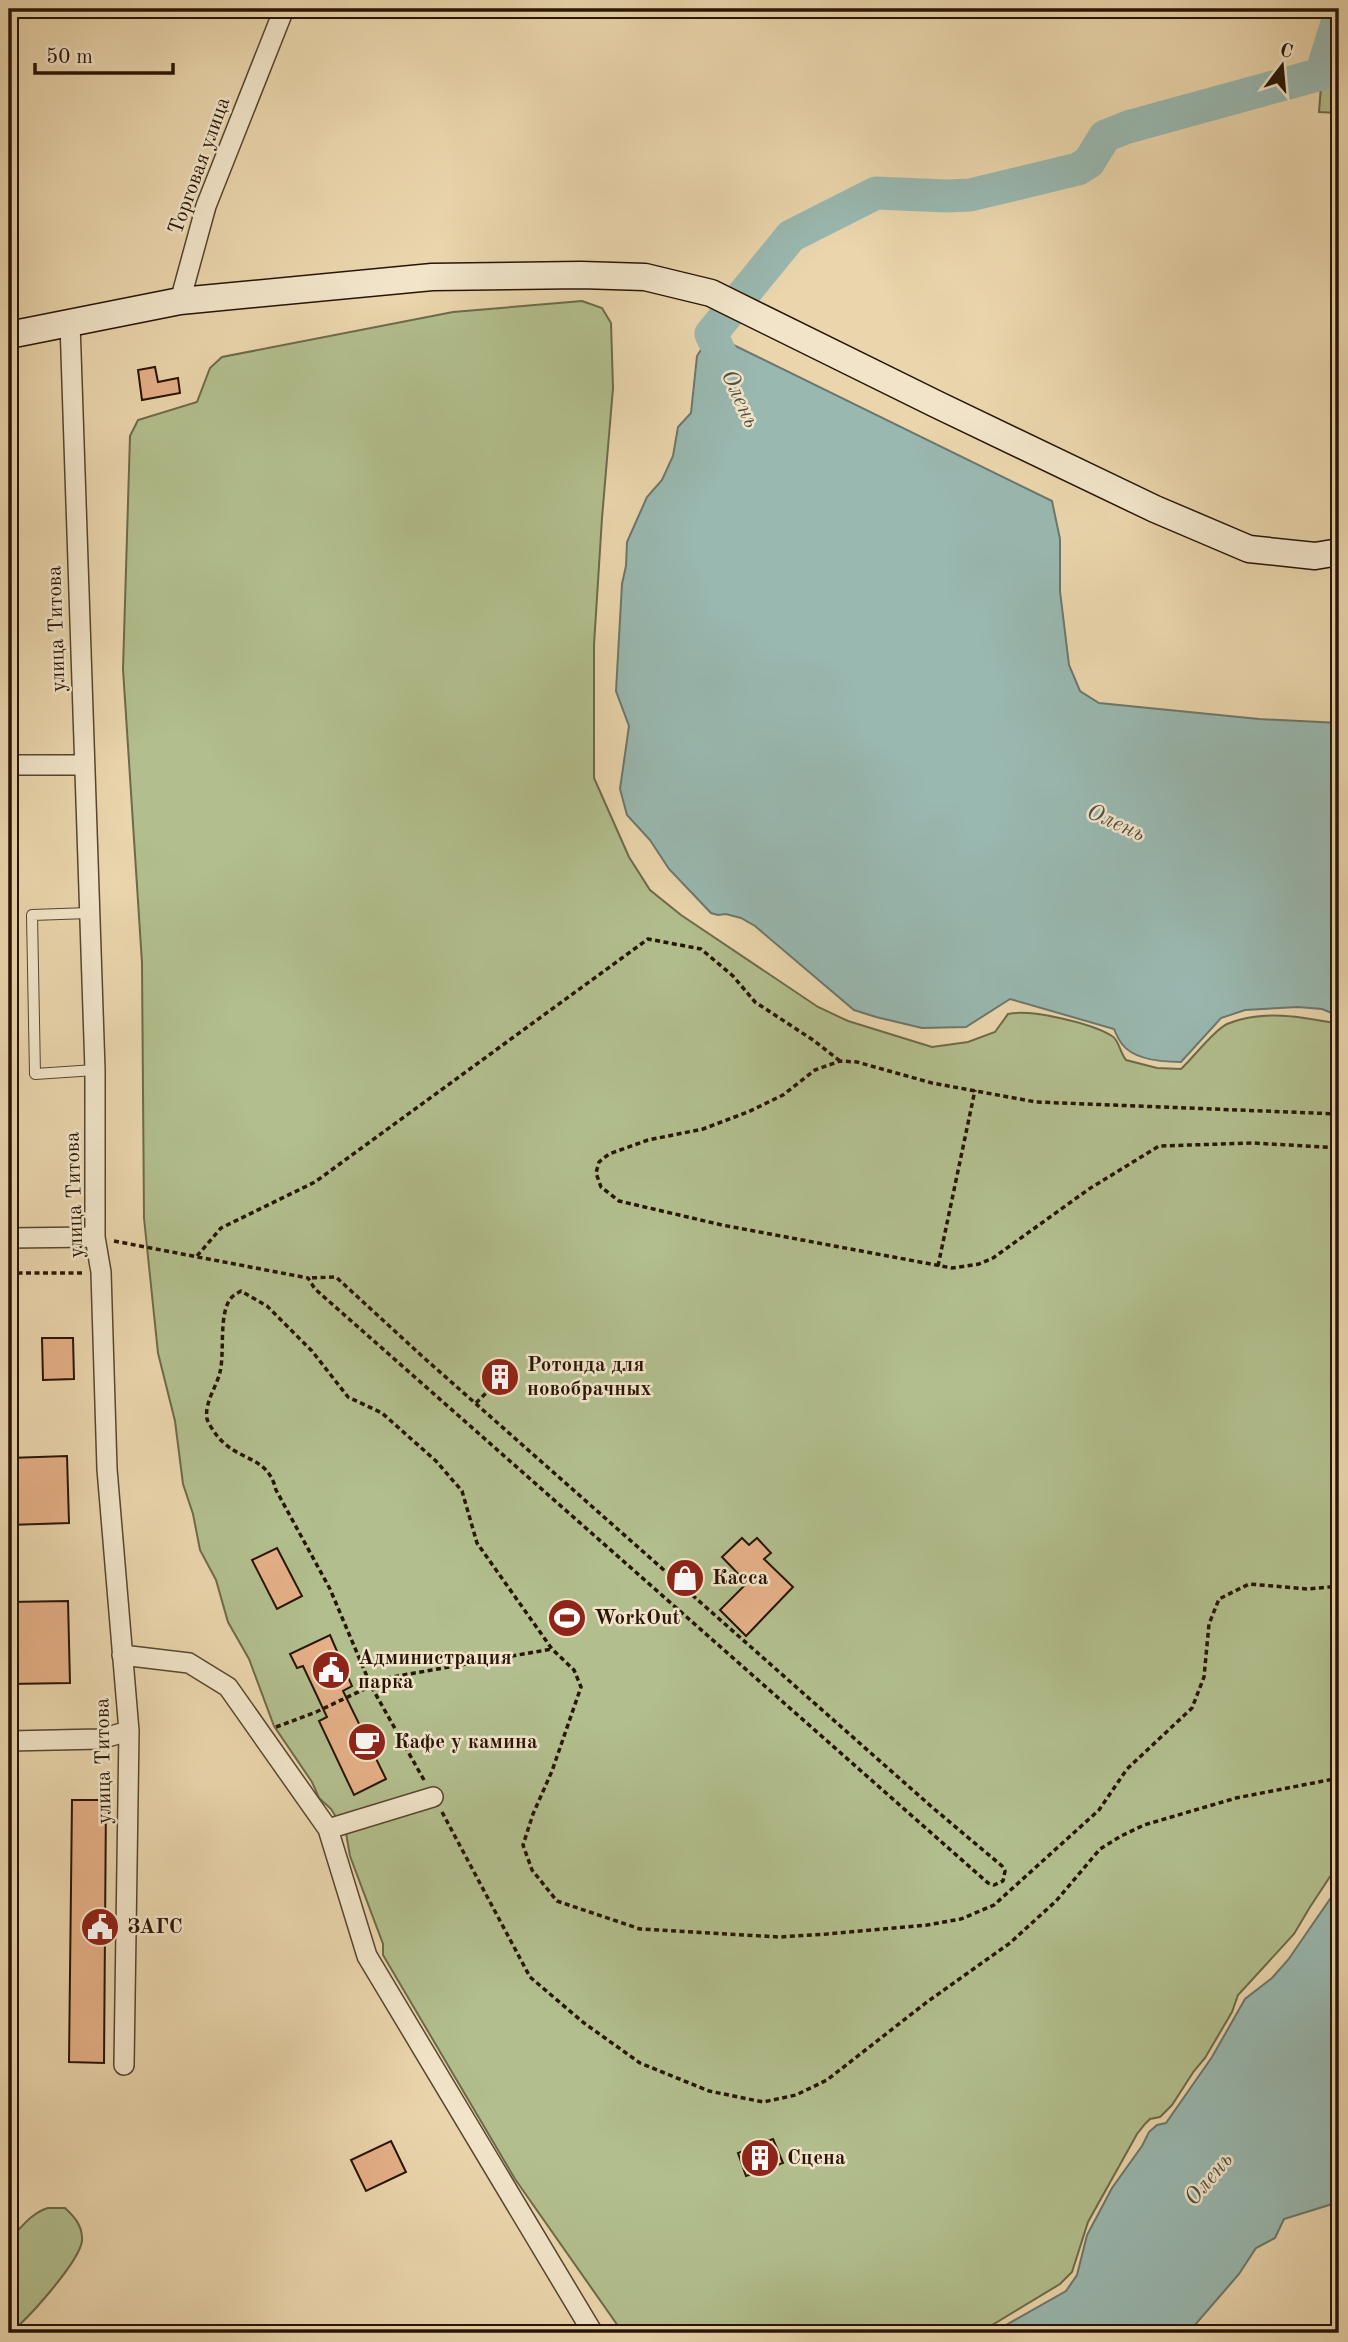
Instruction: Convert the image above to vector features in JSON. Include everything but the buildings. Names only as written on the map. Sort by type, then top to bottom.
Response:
[{"type":"main road","points":[[9,335],[180,301],[432,277],[645,276],[711,293],[1131,498],[1249,549],[1315,556],[1339,552]]},
{"type":"street","name":"Торговая улица","points":[[180,301],[206,206],[284,9]]},
{"type":"street","name":"улица Титова","points":[[71,323],[95,1070],[94,1237],[101,1272],[107,1469],[129,1731],[124,2065]]},
{"type":"street","points":[[9,765],[84,765]]},
{"type":"street","points":[[9,1238],[94,1237]]},
{"type":"street","points":[[122,1655],[189,1663],[228,1687],[261,1732],[328,1829],[368,1956],[593,2333]]},
{"type":"street","points":[[9,1741],[100,1739],[129,1731]]},
{"type":"street","points":[[328,1829],[433,1797]]},
{"type":"lane","points":[[89,913],[32,915],[35,1074],[95,1070]]},
{"type":"path","points":[[197,1256],[221,1228],[315,1182],[648,939],[701,949],[733,976],[755,1002],[840,1061]]},
{"type":"path","points":[[1339,1114],[1036,1102],[932,1083],[857,1062],[840,1061],[816,1070],[783,1095],[748,1112],[703,1129],[648,1140],[609,1154],[599,1163],[596,1173],[601,1187],[619,1201],[709,1222],[952,1268],[979,1264],[993,1258],[1089,1189],[1159,1146],[1253,1143],[1339,1148]]},
{"type":"path","points":[[938,1266],[975,1090]]},
{"type":"path","points":[[94,1237],[308,1278],[336,1277],[933,1808],[1002,1866],[1003,1881],[994,1885],[988,1884],[530,1481],[315,1289],[308,1278]]},
{"type":"path","points":[[9,1273],[101,1272]]},
{"type":"path","points":[[1339,1587],[1308,1589],[1250,1584],[1219,1599],[1209,1624],[1204,1677],[1192,1707],[1127,1769],[1099,1810],[994,1905],[961,1919],[927,1925],[827,1934],[780,1937],[640,1929],[556,1901],[532,1870],[523,1845],[581,1688],[574,1670],[552,1648],[477,1543],[462,1491],[436,1461],[382,1413],[348,1397],[312,1351],[267,1306],[242,1291],[231,1297],[225,1316],[220,1371],[207,1418],[215,1433],[228,1448],[266,1468],[273,1479],[276,1490],[330,1590],[370,1684],[530,1977],[584,2023],[640,2063],[709,2091],[763,2102],[796,2095],[827,2080],[927,2002],[1010,1943],[1056,1901],[1100,1849],[1121,1836],[1144,1825],[1236,1798],[1339,1778]]},
{"type":"path","points":[[498,1361],[510,1364],[515,1374],[512,1385],[502,1391],[491,1388],[485,1377],[488,1367],[498,1361]]},
{"type":"path","points":[[476,1403],[491,1388]]},
{"type":"path","points":[[261,1732],[316,1712],[370,1684],[552,1648]]},
{"type":"green space","points":[[1327,9],[1339,9],[1339,113],[1319,112]]},
{"type":"green space","points":[[582,301],[602,308],[611,323],[613,388],[594,645],[594,778],[629,857],[650,890],[681,915],[818,1007],[848,1021],[932,1047],[968,1042],[995,1032],[1008,1014],[1031,1014],[1061,1018],[1102,1031],[1114,1038],[1126,1060],[1157,1068],[1181,1069],[1222,1027],[1241,1019],[1283,1016],[1339,1024],[1339,1863],[1294,1934],[1238,1995],[1232,2012],[1205,2058],[1172,2105],[1160,2117],[1150,2119],[1137,2134],[1088,2222],[1072,2272],[1060,2284],[979,2333],[623,2333],[515,2179],[383,1955],[383,1944],[350,1856],[346,1833],[331,1809],[319,1798],[312,1782],[274,1726],[249,1659],[228,1622],[216,1580],[200,1550],[193,1514],[183,1484],[175,1421],[158,1353],[144,1218],[142,963],[123,669],[130,436],[138,420],[197,402],[210,368],[222,357],[453,312]]},
{"type":"green space","points":[[48,2208],[65,2208],[75,2219],[82,2236],[79,2251],[51,2291],[9,2333],[9,2240],[31,2217]]},
{"type":"water","points":[[711,334],[1052,501],[1060,539],[1060,591],[1069,665],[1080,691],[1099,703],[1259,719],[1339,723],[1339,1016],[1322,1009],[1298,1007],[1245,1010],[1221,1018],[1181,1062],[1141,1057],[1127,1049],[1114,1029],[1010,999],[966,1027],[922,1028],[854,1010],[755,926],[741,918],[711,913],[669,869],[650,840],[627,815],[620,789],[629,726],[616,691],[622,584],[627,542],[647,497],[662,480],[673,456],[678,427],[691,413],[697,356]]},
{"type":"water","points":[[1339,1886],[1339,2197],[1329,2205],[1284,2219],[1275,2238],[1256,2248],[1239,2274],[1188,2333],[992,2333],[1066,2291],[1077,2275],[1087,2235],[1112,2188],[1149,2132],[1157,2125],[1166,2123],[1212,2057],[1245,1999],[1272,1978],[1288,1960]]},
{"type":"waterway","name":"Олень","points":[[731,375],[711,334],[791,236],[876,193],[970,195],[1078,169],[1089,162],[1105,136],[1128,127],[1321,74],[1339,17]]},
{"type":"place","name":"Ротонда для новобрачных","points":[[500,1377]]},
{"type":"place","name":"Касса","points":[[685,1578]]},
{"type":"place","name":"WorkOut","points":[[567,1618]]},
{"type":"place","name":"Администрация парка","points":[[331,1670]]},
{"type":"place","name":"Кафе у камина","points":[[367,1742]]},
{"type":"place","name":"ЗАГС","points":[[100,1927]]},
{"type":"place","name":"Сцена","points":[[760,2158]]}]
